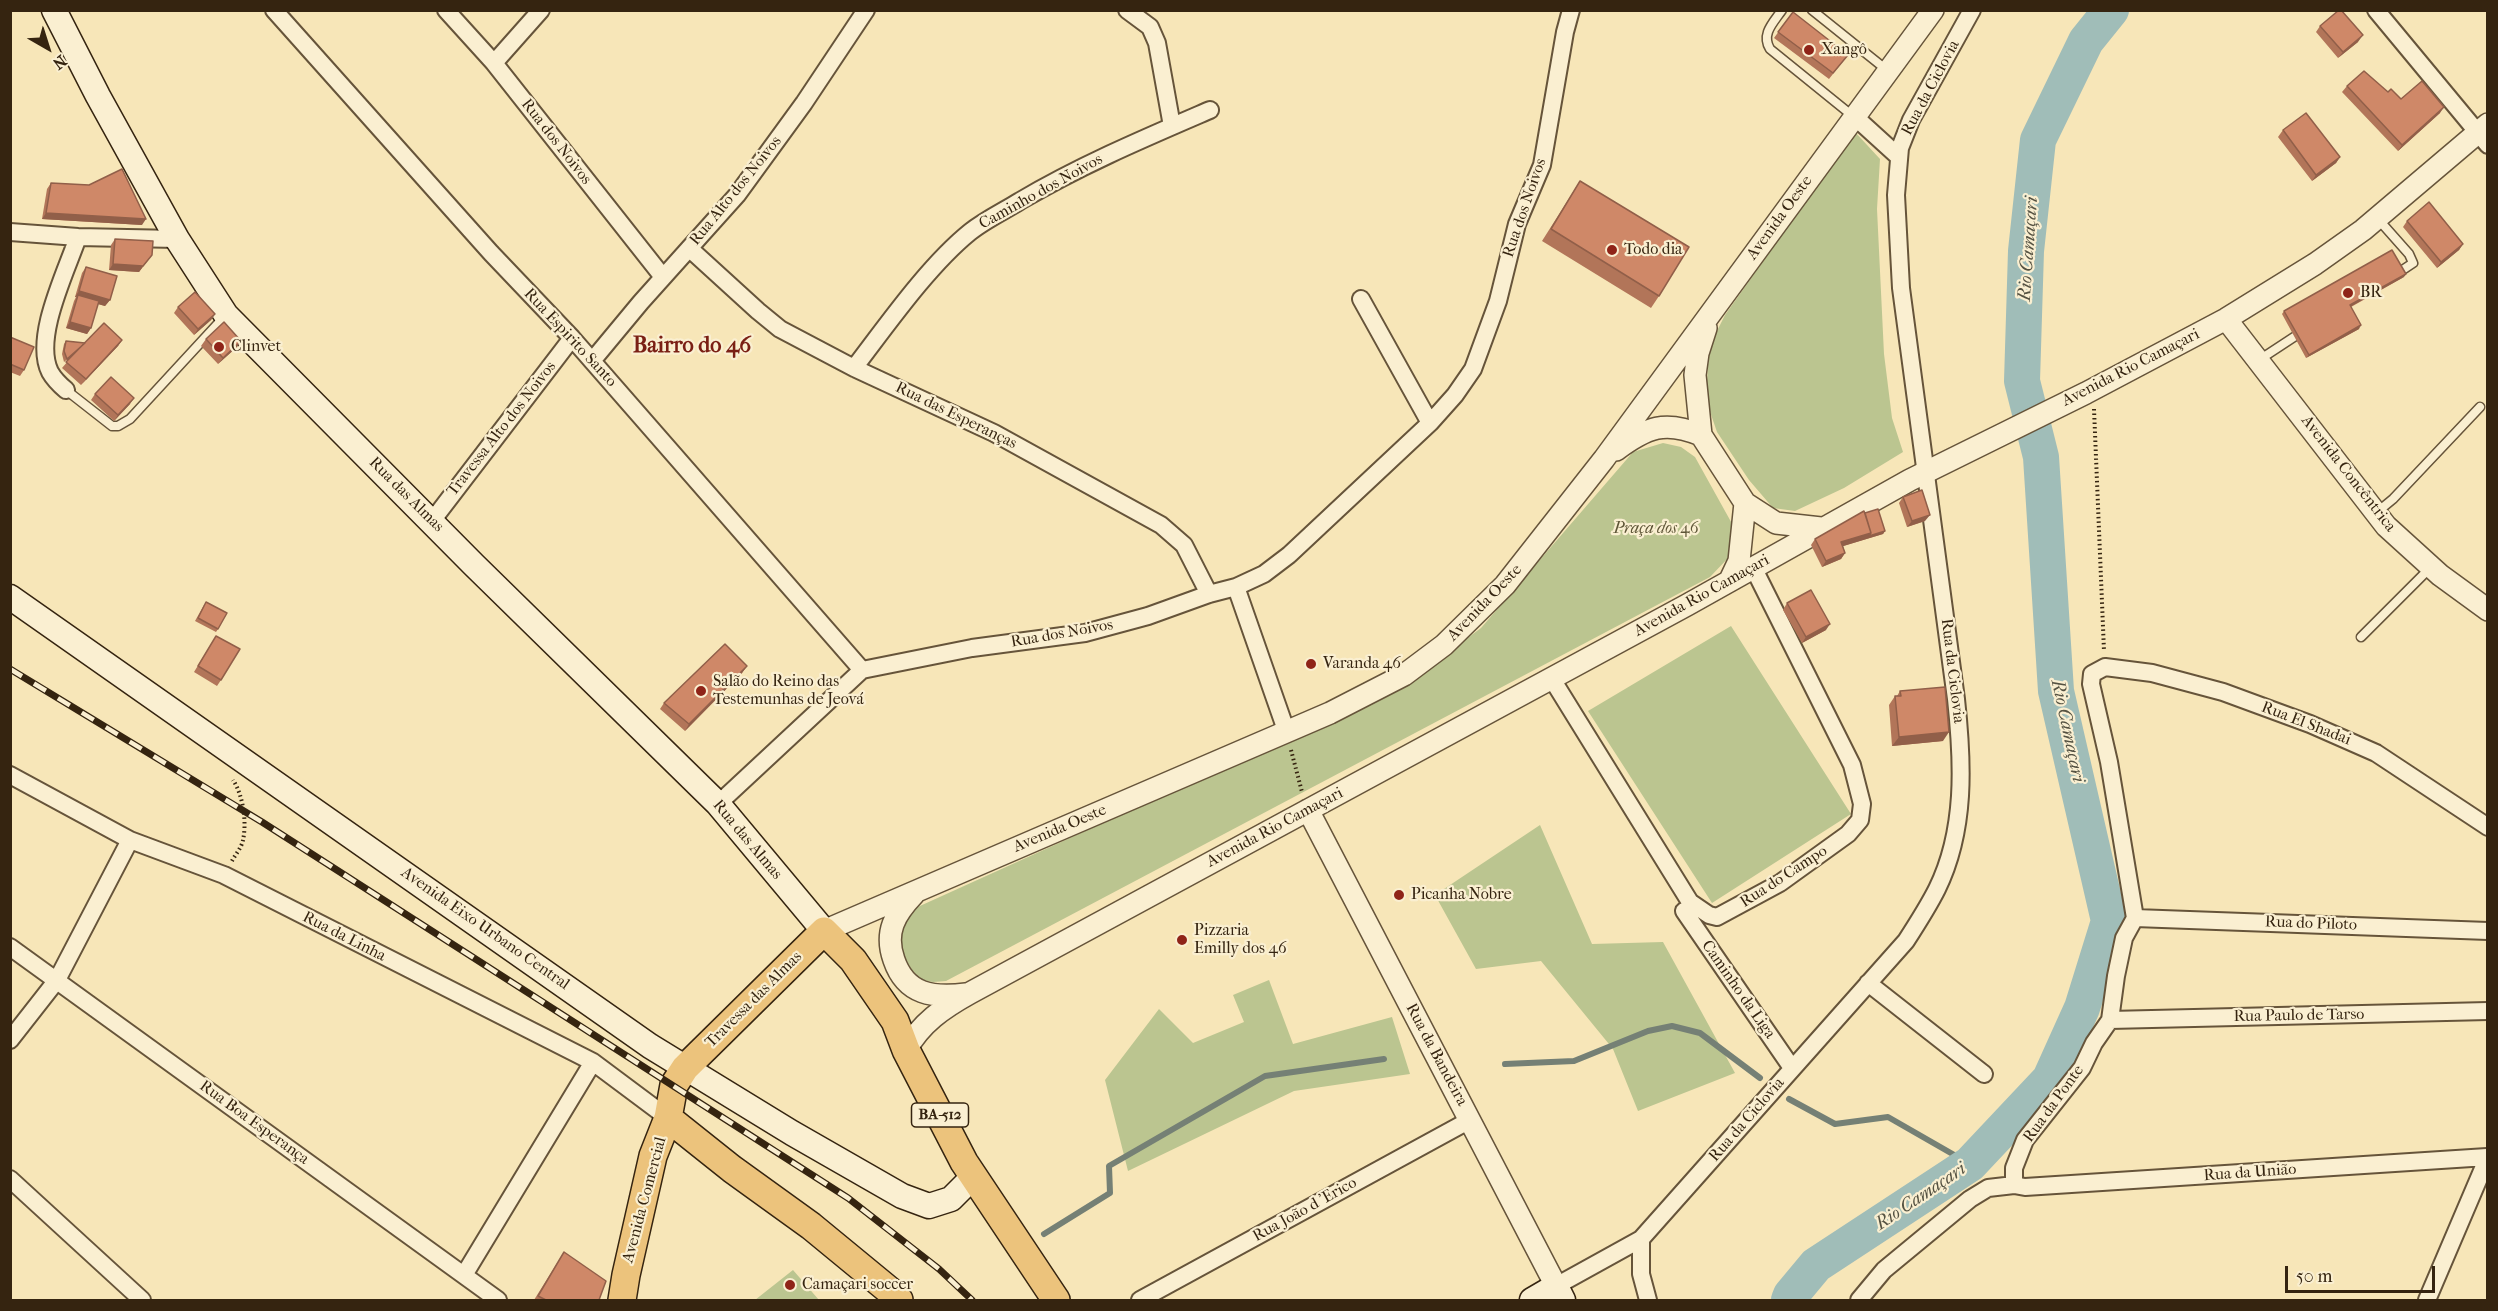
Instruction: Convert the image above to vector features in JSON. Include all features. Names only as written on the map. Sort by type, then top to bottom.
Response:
[{"type":"main road","name":"Rua das Almas","points":[[54,10],[98,96],[177,239],[225,315],[432,520],[474,565],[718,804],[824,931]]},
{"type":"main road","name":"Avenida Eixo Urbano Central","points":[[10,597],[685,1068],[847,1166],[918,1203],[929,1206],[951,1199],[973,1177]]},
{"type":"main road","name":"Travessa das Almas","points":[[685,1068],[824,931]]},
{"type":"main road","name":"BA-512","points":[[824,931],[851,958],[895,1021],[906,1050],[973,1177],[1056,1300]]},
{"type":"main road","name":"Avenida Comercial","points":[[622,1300],[653,1156],[668,1118],[674,1085],[685,1068]]},
{"type":"main road","points":[[668,1118],[732,1169],[811,1226],[890,1290],[899,1300]]},
{"type":"main road","points":[[1532,1300],[1559,1293]]},
{"type":"street","name":"Rua Espirito Santo","points":[[274,10],[491,253],[592,360],[862,670]]},
{"type":"street","name":"Rua dos Noivos","points":[[446,10],[494,63],[663,277]]},
{"type":"street","points":[[494,63],[541,10]]},
{"type":"street","name":"Rua Alto dos Noivos","points":[[592,360],[737,195],[781,137],[866,10]]},
{"type":"street","points":[[1127,10],[1150,27],[1157,43],[1172,126]]},
{"type":"street","name":"Rua dos Noivos","points":[[862,670],[972,648],[1085,633],[1149,616],[1209,594],[1236,587],[1264,574],[1289,555],[1430,423],[1455,395],[1473,369],[1498,301],[1509,248],[1542,165],[1565,32],[1571,10]]},
{"type":"street","name":"Avenida Oeste","points":[[824,931],[1287,733],[1404,675],[1444,645],[1505,585],[1604,459],[1933,10]]},
{"type":"street","name":"Rua da Ciclovia","points":[[1559,1293],[1641,1239],[1906,941],[1938,888],[1957,827],[1961,790],[1960,740],[1900,277],[1896,195],[1899,157],[1911,120],[1972,10]]},
{"type":"street","points":[[2376,10],[2484,134]]},
{"type":"street","name":"Caminho dos Noivos","points":[[854,368],[898,310],[970,233],[1083,166],[1210,110]]},
{"type":"street","points":[[1855,117],[1899,157]]},
{"type":"street","name":"Avenida Rio Camaçari","points":[[906,1050],[918,1031],[938,1012],[970,993],[1552,679],[1925,472],[2090,391],[2226,319],[2315,264],[2378,219],[2484,134]]},
{"type":"street","points":[[10,232],[78,237],[177,239]]},
{"type":"street","points":[[66,390],[50,372],[45,357],[45,344],[51,313],[78,237]]},
{"type":"street","name":"Rua das Esperanças","points":[[690,249],[780,329],[854,368],[994,433],[1161,525],[1184,545],[1209,594]]},
{"type":"street","points":[[1360,299],[1430,423]]},
{"type":"street","points":[[1712,311],[1698,352],[1695,375],[1701,435],[1745,503],[1776,523],[1821,528]]},
{"type":"street","name":"Avenida Concêntrica","points":[[2226,319],[2386,526],[2431,567],[2487,610]]},
{"type":"street","name":"Travessa Alto dos Noivos","points":[[432,520],[572,338]]},
{"type":"street","points":[[1604,459],[1631,439],[1650,429],[1664,426],[1684,428],[1701,435]]},
{"type":"street","points":[[1730,580],[1739,561],[1745,503]]},
{"type":"street","name":"Rua do Campo","points":[[1552,679],[1690,902],[1709,915],[1717,917],[1742,906],[1780,883],[1848,834],[1860,820],[1862,804],[1852,765],[1753,567]]},
{"type":"street","points":[[1236,587],[1287,733]]},
{"type":"street","points":[[2105,666],[2092,674],[2091,684],[2109,762],[2135,918]]},
{"type":"street","name":"Rua El Shadai","points":[[2105,666],[2152,673],[2223,692],[2346,738],[2376,753],[2487,827]]},
{"type":"street","points":[[718,804],[862,670]]},
{"type":"street","name":"Rua da Linha","points":[[10,775],[130,840],[224,874],[593,1062],[668,1118]]},
{"type":"street","name":"Rua da Bandeira","points":[[1308,810],[1559,1293]]},
{"type":"street","points":[[10,1040],[57,980],[130,840]]},
{"type":"street","points":[[918,889],[897,913],[891,927],[889,939],[897,969],[903,980],[922,991],[936,995],[970,993]]},
{"type":"street","name":"Caminho da Liga","points":[[1684,911],[1792,1068]]},
{"type":"street","name":"Rua do Piloto","points":[[2135,918],[2487,931]]},
{"type":"street","name":"Rua da Ponte","points":[[2014,1185],[2014,1168],[2025,1140],[2082,1068],[2094,1043],[2110,1020],[2124,938],[2135,918]]},
{"type":"street","name":"Rua Boa Esperança","points":[[10,947],[498,1300]]},
{"type":"street","points":[[1868,983],[1984,1074]]},
{"type":"street","name":"Rua Paulo de Tarso","points":[[2110,1020],[2487,1011]]},
{"type":"street","points":[[464,1275],[593,1062]]},
{"type":"street","name":"Rua João d 'Erico","points":[[1140,1300],[1470,1120]]},
{"type":"street","points":[[2427,1300],[2487,1157]]},
{"type":"street","name":"Rua da União","points":[[2014,1185],[2025,1188],[2487,1157]]},
{"type":"street","points":[[10,1179],[142,1300]]},
{"type":"street","points":[[1859,1300],[1884,1270],[1970,1199],[1988,1188],[2014,1185]]},
{"type":"street","points":[[1641,1239],[1641,1274],[1648,1300]]},
{"type":"lane","points":[[1782,10],[1767,32],[1766,41],[1770,49],[1855,117]]},
{"type":"lane","points":[[1812,10],[1888,72]]},
{"type":"lane","points":[[2378,219],[2409,254],[2412,263],[2401,272]]},
{"type":"lane","points":[[66,390],[112,426],[118,426],[130,418],[225,315]]},
{"type":"lane","points":[[2259,360],[2294,337]]},
{"type":"lane","points":[[2376,513],[2393,499],[2480,407]]},
{"type":"lane","points":[[2361,637],[2431,567]]},
{"type":"path","points":[[2090,391],[2105,666]]},
{"type":"path","points":[[1287,733],[1308,810]]},
{"type":"path","points":[[224,874],[243,841],[243,810],[237,787],[227,772],[231,752]]},
{"type":"green space","points":[[1855,132],[1880,159],[1877,209],[1884,354],[1892,418],[1903,452],[1844,488],[1795,511],[1773,508],[1749,480],[1717,432],[1706,400],[1709,347],[1725,315]]},
{"type":"green space","name":"Praça dos 46","points":[[1663,443],[1681,447],[1695,457],[1735,529],[1731,555],[1710,577],[946,981],[927,981],[915,973],[910,966],[903,951],[900,934],[902,925],[911,910],[1399,689],[1481,628],[1633,452]]},
{"type":"green space","points":[[1731,626],[1851,814],[1712,903],[1588,711]]},
{"type":"green space","points":[[1540,825],[1592,944],[1663,942],[1735,1073],[1638,1111],[1613,1049],[1541,961],[1476,969],[1435,895]]},
{"type":"green space","points":[[1269,980],[1293,1044],[1392,1017],[1410,1074],[1294,1091],[1128,1171],[1105,1080],[1159,1009],[1193,1043],[1244,1022],[1233,995]]},
{"type":"green space","name":"Camaçari soccer","points":[[793,1270],[819,1300],[755,1300]]},
{"type":"building","points":[[2339,10],[2363,35],[2343,52],[2320,26]]},
{"type":"building","name":"Xangô","points":[[1793,12],[1848,55],[1833,73],[1778,32]]},
{"type":"building","points":[[2364,71],[2388,92],[2391,89],[2401,99],[2422,81],[2444,107],[2402,145],[2347,86]]},
{"type":"building","points":[[2306,113],[2340,157],[2316,175],[2283,130]]},
{"type":"building","points":[[122,169],[146,219],[46,213],[51,183],[89,185]]},
{"type":"building","name":"Todo dia","points":[[1580,181],[1689,247],[1659,296],[1551,229]]},
{"type":"building","points":[[2429,202],[2463,244],[2441,262],[2407,221]]},
{"type":"building","points":[[115,239],[153,241],[152,255],[143,266],[113,264]]},
{"type":"building","name":"BR","points":[[2392,250],[2406,274],[2350,305],[2361,325],[2309,355],[2284,311]]},
{"type":"building","points":[[86,267],[117,276],[110,300],[79,291]]},
{"type":"building","points":[[195,292],[215,314],[198,329],[178,307]]},
{"type":"building","points":[[78,295],[99,301],[91,328],[70,322]]},
{"type":"building","name":"Clinvet","points":[[224,322],[241,341],[223,358],[206,339]]},
{"type":"building","points":[[104,323],[122,340],[86,379],[66,362]]},
{"type":"building","points":[[10,337],[34,347],[24,370],[10,364]]},
{"type":"building","points":[[66,341],[85,343],[67,359],[64,351]]},
{"type":"building","points":[[111,377],[134,398],[118,415],[95,394]]},
{"type":"building","points":[[1922,490],[1930,515],[1912,521],[1903,497]]},
{"type":"building","points":[[1878,509],[1885,531],[1869,536],[1871,533],[1865,513]]},
{"type":"building","points":[[1864,511],[1871,533],[1841,542],[1845,553],[1826,561],[1815,539]]},
{"type":"building","points":[[1811,590],[1830,624],[1806,637],[1787,603]]},
{"type":"building","points":[[206,602],[227,613],[218,629],[198,618]]},
{"type":"building","points":[[216,636],[240,649],[221,680],[198,666]]},
{"type":"building","name":"Salão do Reino das Testemunhas de Jeová","points":[[725,644],[747,666],[689,724],[664,703]]},
{"type":"building","points":[[1945,687],[1949,732],[1899,737],[1895,696],[1901,696],[1900,691]]},
{"type":"building","points":[[564,1252],[606,1281],[599,1300],[546,1300],[538,1296]]},
{"type":"waterway","name":"Rio Camaçari","points":[[1789,1300],[1816,1265],[1970,1164],[2050,1079],[2082,1008],[2109,921],[2056,691],[2041,457],[2022,381],[2026,251],[2038,140],[2086,41],[2111,10]]},
{"type":"waterway","points":[[1505,1064],[1574,1061],[1648,1031],[1672,1026],[1700,1033],[1760,1078]]},
{"type":"waterway","points":[[1044,1234],[1110,1193],[1109,1166],[1265,1076],[1384,1059]]},
{"type":"waterway","points":[[1789,1099],[1835,1124],[1888,1117],[1970,1164]]},
{"type":"railway","points":[[10,669],[262,822],[848,1198],[939,1269],[972,1300]]},
{"type":"place","name":"Xangô","points":[[1809,50]]},
{"type":"place","name":"Todo dia","points":[[1612,250]]},
{"type":"place","name":"BR","points":[[2348,293]]},
{"type":"place","name":"Clinvet","points":[[219,347]]},
{"type":"place","name":"Varanda 46","points":[[1311,664]]},
{"type":"place","name":"Salão do Reino das Testemunhas de Jeová","points":[[701,691]]},
{"type":"place","name":"Picanha Nobre","points":[[1399,895]]},
{"type":"place","name":"Pizzaria Emilly dos 46","points":[[1182,940]]},
{"type":"place","name":"Camaçari soccer","points":[[790,1285]]},
{"type":"district","name":"Bairro do 46","points":[[692,347]]}]
